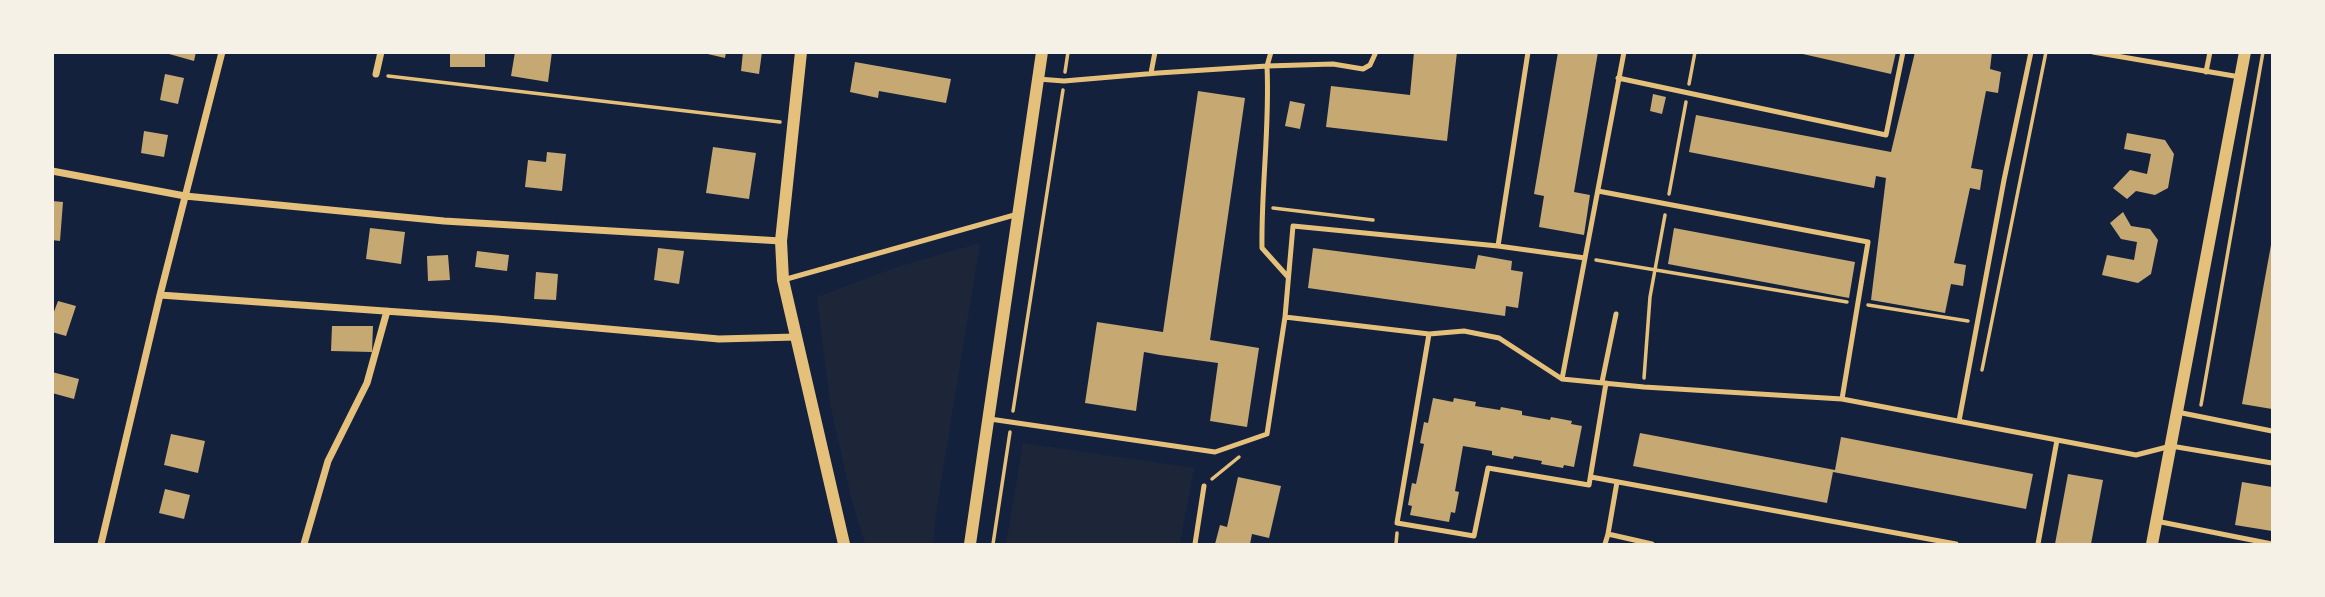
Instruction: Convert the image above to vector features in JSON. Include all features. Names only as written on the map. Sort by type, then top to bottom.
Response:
[{"type":"street","points":[[101,544],[160,295],[222,52]]},
{"type":"street","points":[[376,74],[381,52]]},
{"type":"street","points":[[801,52],[781,241],[783,280],[844,544]]},
{"type":"street","points":[[970,544],[1042,52]]},
{"type":"street","points":[[2152,544],[2245,52]]},
{"type":"street","points":[[52,170],[185,196],[444,221],[781,241]]},
{"type":"street","points":[[160,295],[719,339],[796,337]]},
{"type":"street","points":[[304,544],[328,461],[367,383],[387,311]]},
{"type":"lane","points":[[1151,74],[1155,52]]},
{"type":"lane","points":[[1272,52],[1267,66],[1261,207],[1262,248],[1288,276]]},
{"type":"lane","points":[[1038,79],[1064,81],[1267,66],[1333,64],[1363,69],[1370,65],[1376,52]]},
{"type":"lane","points":[[1498,246],[1528,52]]},
{"type":"lane","points":[[1562,379],[1624,52]]},
{"type":"lane","points":[[1618,78],[1886,135],[1903,52]]},
{"type":"lane","points":[[1959,421],[2031,52]]},
{"type":"lane","points":[[2093,52],[2241,77]]},
{"type":"lane","points":[[2206,72],[2210,52]]},
{"type":"lane","points":[[1598,191],[1868,242],[1842,398]]},
{"type":"lane","points":[[783,280],[1018,214]]},
{"type":"lane","points":[[988,418],[1215,452],[1267,434],[1285,317],[1293,226],[1498,246],[1585,258]]},
{"type":"lane","points":[[1429,334],[1397,523],[1474,536],[1489,468],[1589,485],[1616,314]]},
{"type":"lane","points":[[1285,317],[1429,334],[1464,331],[1499,338],[1562,379],[1644,387],[1842,398],[2136,455],[2171,446],[2273,463]]},
{"type":"lane","points":[[2178,412],[2273,431]]},
{"type":"lane","points":[[2038,544],[2057,440]]},
{"type":"lane","points":[[1591,477],[1956,544]]},
{"type":"lane","points":[[1605,544],[1617,482]]},
{"type":"lane","points":[[1195,544],[1204,485]]},
{"type":"lane","points":[[2156,521],[2273,544]]},
{"type":"lane","points":[[1608,534],[1652,544]]},
{"type":"path","points":[[993,544],[1068,52]]},
{"type":"path","points":[[1644,387],[1650,297],[1695,52]]},
{"type":"path","points":[[1982,370],[2046,52]]},
{"type":"path","points":[[2199,416],[2263,52]]},
{"type":"path","points":[[376,74],[792,124]]},
{"type":"path","points":[[1585,258],[1977,323]]},
{"type":"path","points":[[1204,485],[1246,451]]},
{"type":"shaded area","points":[[980,243],[933,544],[865,544],[851,497],[830,403],[817,297],[897,267]]},
{"type":"shaded area","points":[[1023,443],[1194,468],[1180,544],[1006,544]]},
{"type":"building","points":[[162,52],[196,52],[194,61]]},
{"type":"building","points":[[450,52],[485,52],[485,67],[450,67]]},
{"type":"building","points":[[515,52],[552,52],[548,82],[511,76]]},
{"type":"building","points":[[699,52],[726,52],[725,58]]},
{"type":"building","points":[[743,52],[762,52],[759,74],[741,71]]},
{"type":"building","points":[[1414,52],[1457,52],[1447,141],[1326,127],[1331,86],[1410,95]]},
{"type":"building","points":[[1558,52],[1598,52],[1574,192],[1590,195],[1584,235],[1539,227],[1544,196],[1534,194]]},
{"type":"building","points":[[1794,52],[1896,52],[1891,74]]},
{"type":"building","points":[[1915,52],[1992,52],[1990,69],[2001,72],[1998,93],[1986,91],[1971,168],[1983,170],[1980,190],[1970,188],[1954,263],[1966,265],[1963,286],[1951,284],[1945,313],[1871,300],[1886,178],[1876,176],[1874,188],[1689,152],[1696,115],[1891,152]]},
{"type":"building","points":[[855,62],[951,79],[946,103],[879,91],[878,98],[850,92]]},
{"type":"building","points":[[165,74],[184,78],[178,104],[160,100]]},
{"type":"building","points":[[1198,91],[1245,98],[1210,340],[1259,348],[1247,427],[1210,421],[1218,363],[1144,352],[1136,411],[1085,403],[1097,322],[1163,332]]},
{"type":"building","points":[[1653,94],[1666,97],[1662,114],[1650,111]]},
{"type":"building","points":[[1290,101],[1305,104],[1300,129],[1285,126]]},
{"type":"building","points":[[144,131],[168,135],[164,157],[141,153]]},
{"type":"building","points":[[2127,133],[2165,140],[2174,154],[2168,188],[2155,195],[2136,191],[2127,199],[2113,188],[2130,170],[2147,174],[2151,154],[2124,149]]},
{"type":"building","points":[[713,147],[756,153],[749,199],[706,193]]},
{"type":"building","points":[[547,152],[566,154],[562,191],[525,187],[528,160],[546,162]]},
{"type":"building","points":[[52,201],[63,202],[60,241],[52,240]]},
{"type":"building","points":[[2123,212],[2131,226],[2150,229],[2158,240],[2151,274],[2138,283],[2102,275],[2107,255],[2134,260],[2137,242],[2121,239],[2110,223]]},
{"type":"building","points":[[370,228],[405,232],[401,264],[366,259]]},
{"type":"building","points":[[1674,228],[1855,262],[1849,298],[1668,264]]},
{"type":"building","points":[[2272,245],[2272,409],[2242,404]]},
{"type":"building","points":[[658,248],[684,251],[679,284],[654,280]]},
{"type":"building","points":[[1313,248],[1475,269],[1478,255],[1512,261],[1511,270],[1523,272],[1518,308],[1506,306],[1505,316],[1308,288]]},
{"type":"building","points":[[477,251],[509,255],[507,271],[475,267]]},
{"type":"building","points":[[448,255],[450,280],[428,281],[427,256]]},
{"type":"building","points":[[536,272],[558,274],[556,300],[534,299]]},
{"type":"building","points":[[58,301],[76,306],[66,336],[52,332],[52,317]]},
{"type":"building","points":[[332,326],[373,326],[372,352],[331,351]]},
{"type":"building","points":[[52,372],[79,379],[74,399],[52,393]]},
{"type":"building","points":[[1433,398],[1453,402],[1454,398],[1476,402],[1475,406],[1500,410],[1501,407],[1522,411],[1522,415],[1572,421],[1571,424],[1582,426],[1574,467],[1541,464],[1542,461],[1514,456],[1513,459],[1492,455],[1492,451],[1463,446],[1455,491],[1459,492],[1455,513],[1451,512],[1449,522],[1410,515],[1412,506],[1408,505],[1412,483],[1416,484],[1424,444],[1420,443],[1424,422],[1428,423]]},
{"type":"building","points":[[1640,433],[1835,470],[1841,437],[2033,474],[2026,509],[1833,472],[1827,503],[1633,466]]},
{"type":"building","points":[[171,434],[205,441],[198,473],[164,465]]},
{"type":"building","points":[[2068,474],[2103,480],[2091,544],[2055,544]]},
{"type":"building","points":[[1238,477],[1281,486],[1269,538],[1252,534],[1250,544],[1215,544],[1220,525],[1227,527]]},
{"type":"building","points":[[2242,482],[2272,487],[2272,531],[2235,525]]},
{"type":"building","points":[[165,489],[190,495],[184,519],[159,513]]}]
